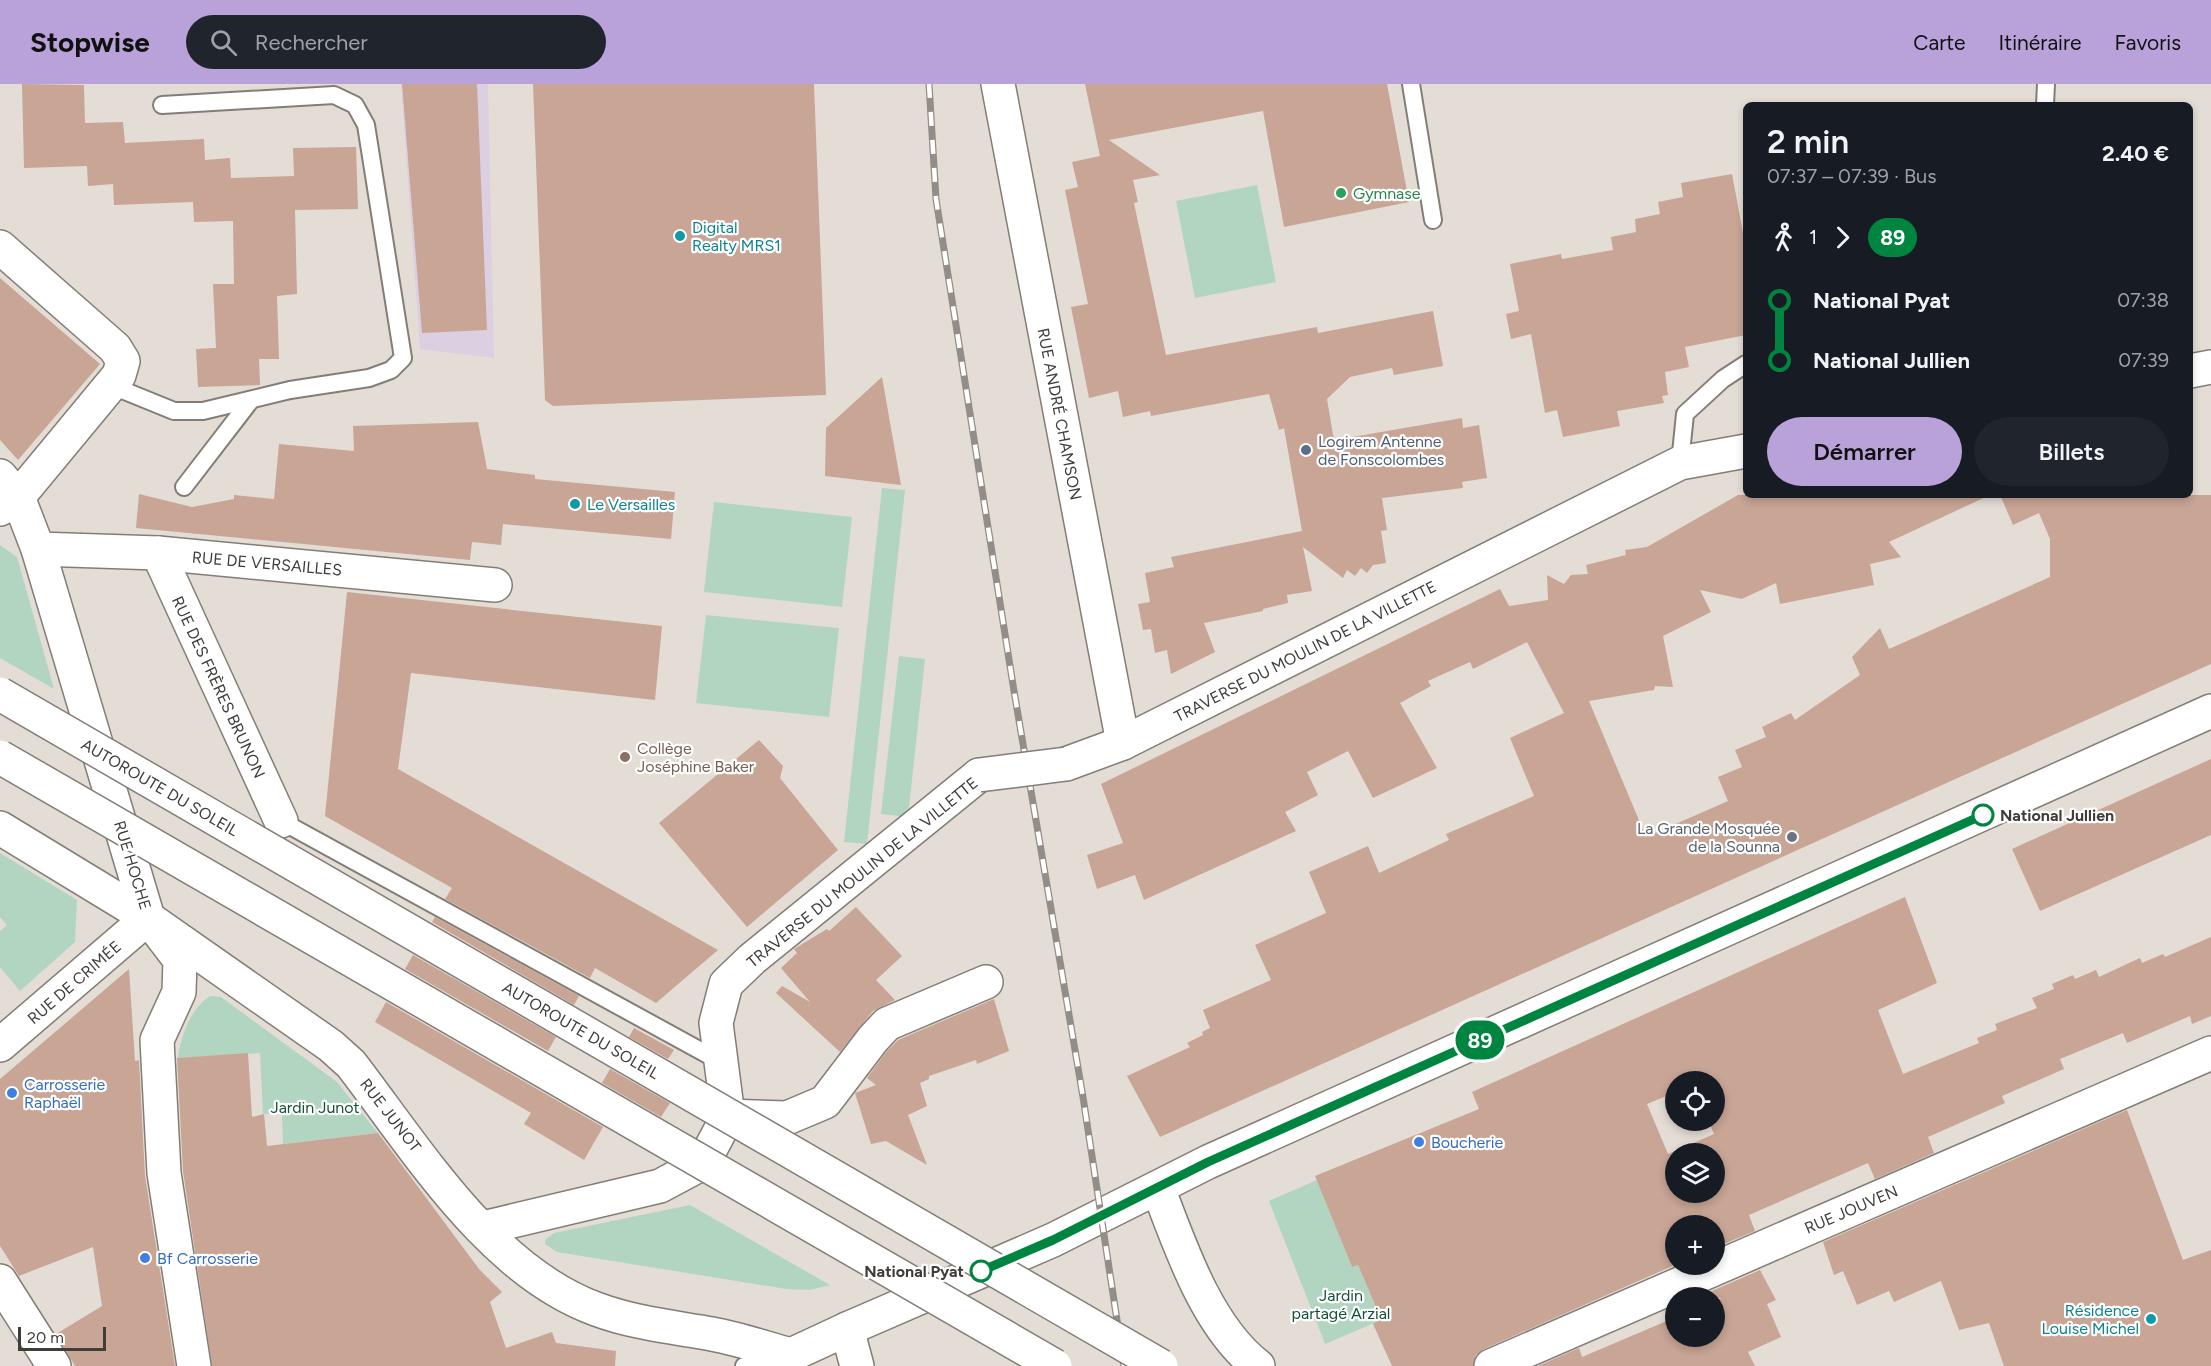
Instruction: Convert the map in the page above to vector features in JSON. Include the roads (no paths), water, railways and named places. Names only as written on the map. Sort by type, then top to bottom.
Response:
[{"type":"main road","name":"RUE ANDRÉ CHAMSON","points":[[998,84],[1123,743]]},
{"type":"main road","points":[[0,247],[115,348],[123,361],[119,375],[6,494]]},
{"type":"main road","points":[[2193,370],[2211,367]]},
{"type":"main road","name":"TRAVERSE DU MOULIN DE LA VILLETTE","points":[[728,1116],[716,1023],[726,984],[752,959],[979,775],[1066,764],[1123,743],[1680,463],[1743,452]]},
{"type":"main road","name":"RUE HOCHE","points":[[6,494],[38,549],[148,918],[180,960],[179,992],[157,1040],[164,1173],[194,1366]]},
{"type":"main road","name":"RUE DE VERSAILLES","points":[[38,549],[158,553],[495,585]]},
{"type":"main road","name":"RUE DES FRÈRES BRUNON","points":[[158,553],[281,821]]},
{"type":"main road","name":"AUTOROUTE DU SOLEIL","points":[[0,694],[1161,1366]]},
{"type":"main road","points":[[784,1361],[847,1329],[1053,1240],[1208,1162],[2211,711]]},
{"type":"main road","points":[[0,757],[1055,1366]]},
{"type":"main road","name":"RUE JUNOT","points":[[0,828],[148,918],[237,978],[331,1046],[351,1064],[463,1208],[524,1270],[557,1292],[595,1309],[628,1319],[715,1334],[784,1361]]},
{"type":"main road","name":"RUE DE CRIMÉE","points":[[0,1045],[148,918]]},
{"type":"main road","points":[[483,1228],[660,1186],[703,1163],[728,1116],[788,1118],[825,1102],[887,1024],[987,982]]},
{"type":"main road","name":"RUE JOUVEN","points":[[1491,1366],[2211,1053]]},
{"type":"main road","points":[[1158,1188],[1198,1285],[1212,1310],[1248,1358],[1258,1366]]},
{"type":"main road","points":[[0,1281],[54,1366]]},
{"type":"main road","points":[[847,1329],[857,1366]]},
{"type":"lane","points":[[1411,84],[1433,220]]},
{"type":"lane","points":[[2045,102],[2046,84]]},
{"type":"lane","points":[[110,385],[174,411],[203,411],[290,390],[369,378],[391,370],[403,358],[366,125],[355,105],[334,95],[162,105]]},
{"type":"lane","points":[[1680,463],[1685,414],[1724,379],[1743,366]]},
{"type":"lane","points":[[184,487],[251,400]]},
{"type":"lane","points":[[281,821],[721,1062]]},
{"type":"lane","points":[[744,1366],[784,1361]]},
{"type":"railway","points":[[929,84],[936,199],[1014,691],[1083,1097],[1124,1366]]},
{"type":"place","name":"Gymnase","points":[[1341,193]]},
{"type":"place","name":"Digital Realty MRS1","points":[[680,236]]},
{"type":"place","name":"Logirem Antenne de Fonscolombes","points":[[1306,450]]},
{"type":"place","name":"Le Versailles","points":[[575,504]]},
{"type":"place","name":"Collège Joséphine Baker","points":[[625,757]]},
{"type":"place","name":"National Jullien","points":[[1983,815]]},
{"type":"place","name":"La Grande Mosquée de la Sounna","points":[[1792,837]]},
{"type":"place","name":"Carrosserie Raphaël","points":[[12,1093]]},
{"type":"place","name":"Boucherie","points":[[1419,1142]]},
{"type":"place","name":"Bf Carrosserie","points":[[145,1258]]},
{"type":"place","name":"National Pyat","points":[[981,1271]]},
{"type":"place","name":"Résidence Louise Michel","points":[[2151,1319]]},
{"type":"park label","name":"Jardin Junot","points":[[315,1107]]},
{"type":"park label","name":"Jardin partagé Arzial","points":[[1341,1304]]}]
